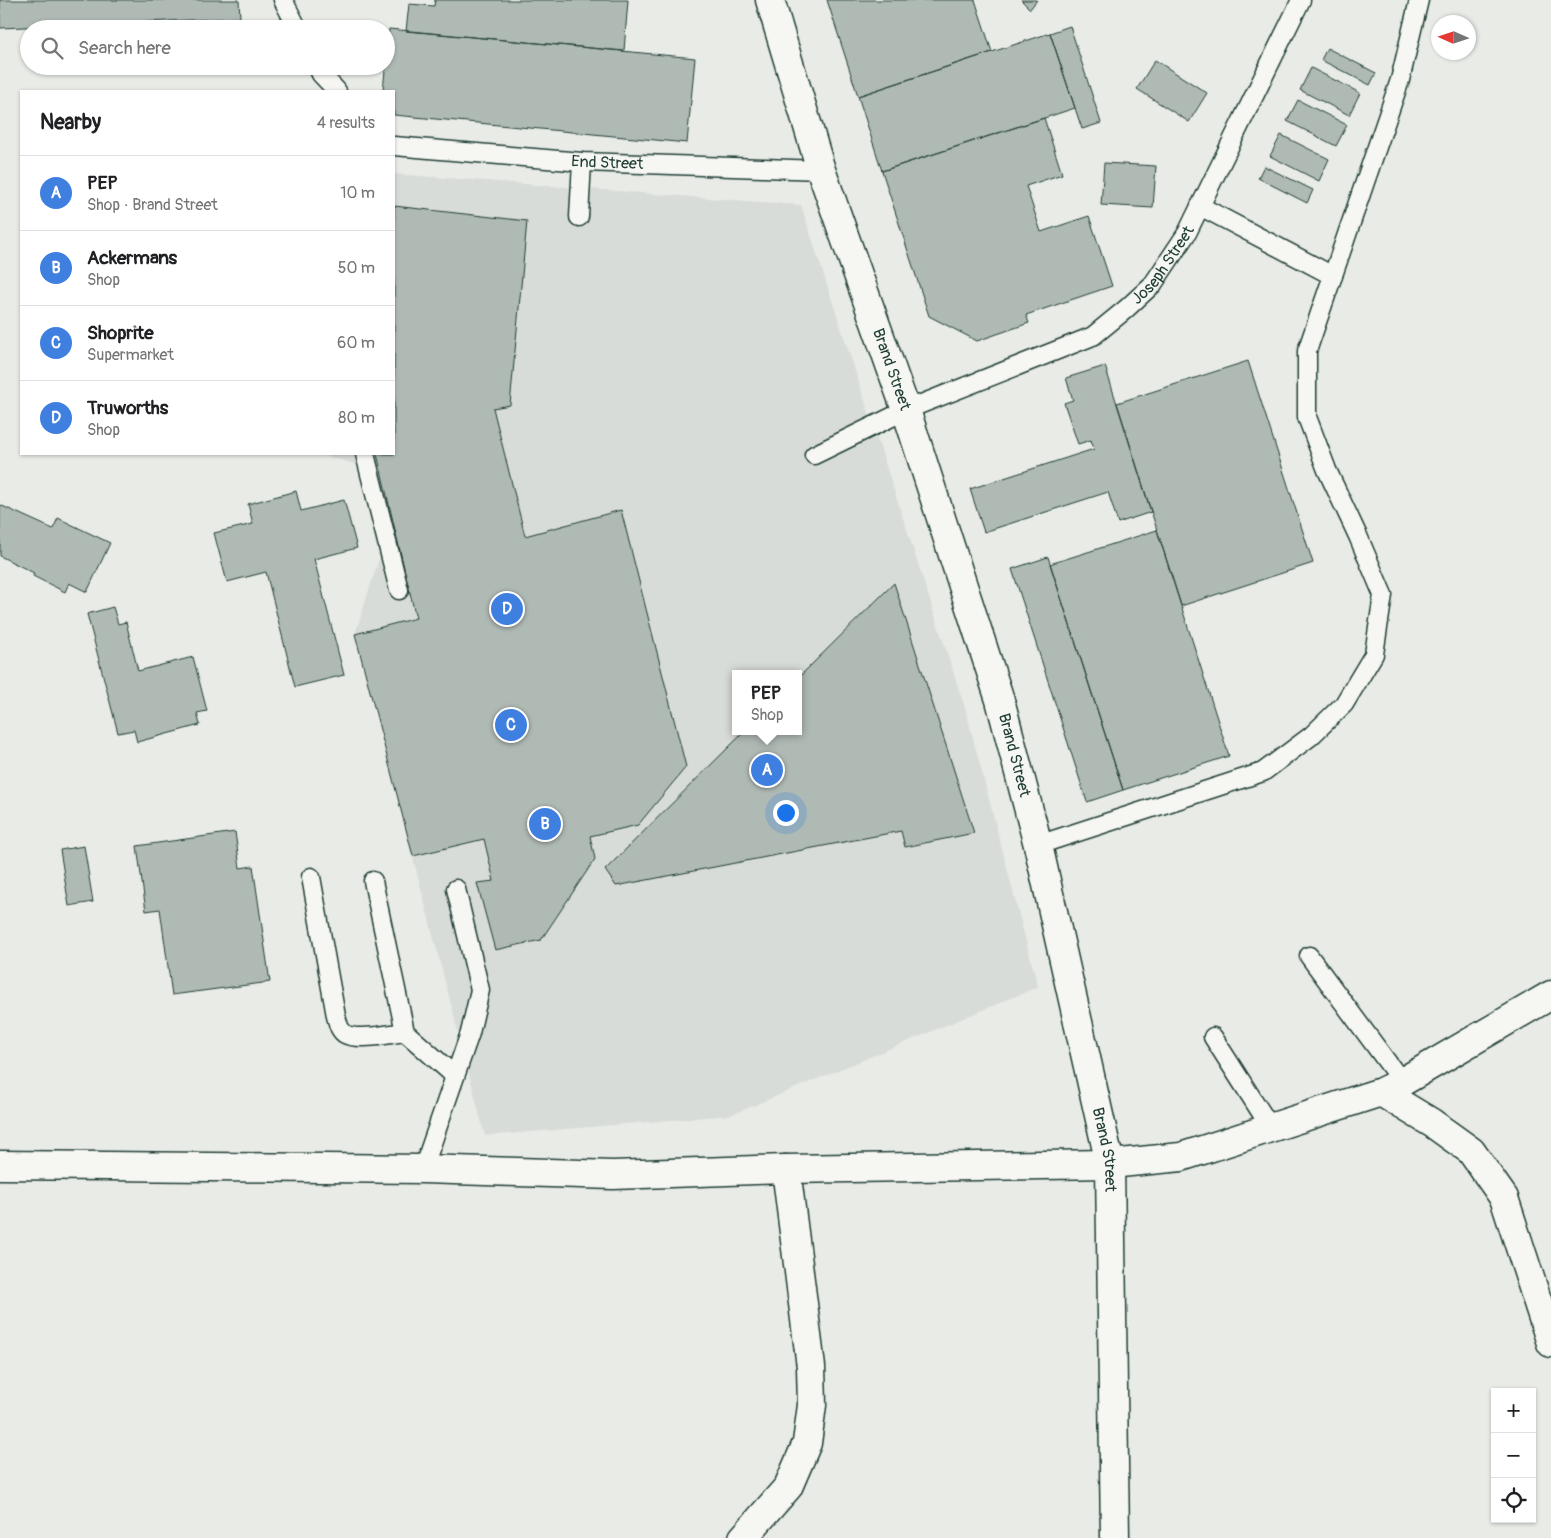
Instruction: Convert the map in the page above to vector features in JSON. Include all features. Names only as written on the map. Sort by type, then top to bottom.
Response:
[{"type":"street","name":"Brand Street","points":[[770,0],[821,170],[906,410],[1000,700],[1038,846],[1110,1164],[1115,1538]]},
{"type":"street","points":[[0,1165],[423,1169],[614,1175],[786,1169],[1110,1164],[1181,1157],[1392,1087],[1551,995]]},
{"type":"street","points":[[1392,1087],[1432,1123],[1471,1151],[1504,1198],[1551,1342]]},
{"type":"street","points":[[743,1538],[788,1486],[807,1443],[812,1405],[811,1367],[786,1169]]},
{"type":"lane","points":[[283,0],[293,20]]},
{"type":"lane","name":"Joseph Street","points":[[814,455],[906,410],[1093,336],[1153,284],[1187,232],[1301,0]]},
{"type":"lane","points":[[1038,846],[1263,772],[1311,736],[1344,704],[1374,654],[1382,595],[1358,536],[1327,470],[1307,417],[1307,351],[1400,80],[1419,0]]},
{"type":"lane","points":[[322,75],[336,90]]},
{"type":"lane","name":"End Street","points":[[395,146],[582,162],[821,170]]},
{"type":"lane","points":[[579,216],[582,162]]},
{"type":"lane","points":[[1200,206],[1333,276]]},
{"type":"lane","points":[[365,455],[399,590]]},
{"type":"lane","points":[[312,878],[336,1016],[340,1029],[346,1034],[358,1037],[405,1032]]},
{"type":"lane","points":[[373,881],[405,1032],[455,1076]]},
{"type":"lane","points":[[423,1169],[470,1033],[480,990],[456,888]]},
{"type":"lane","points":[[1309,956],[1392,1087]]},
{"type":"lane","points":[[1213,1037],[1271,1128]]},
{"type":"shaded area","points":[[395,174],[801,205],[966,711],[1038,987],[731,1115],[485,1136],[355,634],[379,559],[358,465],[323,455],[395,455]]},
{"type":"building","points":[[0,0],[239,0],[240,18],[192,20],[20,20],[20,27],[0,28]]},
{"type":"building","points":[[435,0],[628,0],[624,51],[406,31],[409,4],[434,6]]},
{"type":"building","points":[[827,0],[975,0],[992,52],[858,96]]},
{"type":"building","points":[[1021,0],[1037,0],[1030,9]]},
{"type":"building","points":[[1070,26],[1101,123],[1082,129],[1050,33]]},
{"type":"building","points":[[395,30],[695,58],[687,143],[395,115],[395,90],[383,90],[385,75],[395,75]]},
{"type":"building","points":[[1050,33],[1075,108],[882,171],[858,96]]},
{"type":"building","points":[[1327,48],[1376,73],[1370,85],[1321,60]]},
{"type":"building","points":[[1155,60],[1207,93],[1189,122],[1137,89]]},
{"type":"building","points":[[1311,68],[1360,93],[1349,115],[1300,90]]},
{"type":"building","points":[[1298,100],[1347,125],[1336,146],[1287,121]]},
{"type":"building","points":[[1044,118],[1062,174],[1026,186],[1041,232],[1089,216],[1112,286],[1026,315],[1029,323],[977,341],[929,316],[882,171]]},
{"type":"building","points":[[1281,135],[1329,159],[1319,181],[1270,156]]},
{"type":"building","points":[[1104,163],[1156,166],[1153,208],[1101,205]]},
{"type":"building","points":[[1264,166],[1313,190],[1307,203],[1258,178]]},
{"type":"building","points":[[395,206],[527,221],[510,405],[493,408],[525,536],[621,510],[686,767],[638,825],[590,836],[595,859],[541,940],[495,950],[477,883],[494,881],[484,839],[413,856],[355,634],[416,618],[377,455],[395,455]]},
{"type":"building","points":[[1248,361],[1313,563],[1181,606],[1117,403]]},
{"type":"building","points":[[1105,366],[1151,512],[1118,523],[1108,492],[984,532],[970,489],[1094,449],[1091,440],[1078,444],[1064,403],[1073,400],[1066,378]]},
{"type":"building","points":[[296,491],[301,511],[344,500],[357,548],[314,559],[344,675],[295,687],[266,572],[227,582],[214,533],[253,524],[248,504]]},
{"type":"building","points":[[0,505],[53,529],[58,518],[110,543],[87,592],[69,583],[65,592],[33,576],[34,573],[0,556]]},
{"type":"building","points":[[1157,530],[1229,756],[1123,790],[1050,564]]},
{"type":"building","points":[[1048,557],[1123,790],[1087,802],[1012,569]]},
{"type":"building","points":[[894,583],[974,833],[905,847],[901,831],[616,886],[605,870],[741,735],[802,735],[802,674]]},
{"type":"building","points":[[113,607],[118,624],[126,622],[138,671],[193,657],[207,711],[197,713],[200,725],[137,742],[134,730],[118,733],[87,614]]},
{"type":"building","points":[[235,832],[240,868],[253,866],[270,982],[172,995],[160,909],[146,911],[137,846]]},
{"type":"building","points":[[84,846],[93,902],[69,906],[60,850]]},
{"type":"place","name":"Truworths","points":[[507,609]]},
{"type":"place","name":"Shoprite","points":[[511,725]]},
{"type":"place","name":"PEP","points":[[767,770]]},
{"type":"place","name":"Ackermans","points":[[545,824]]}]
